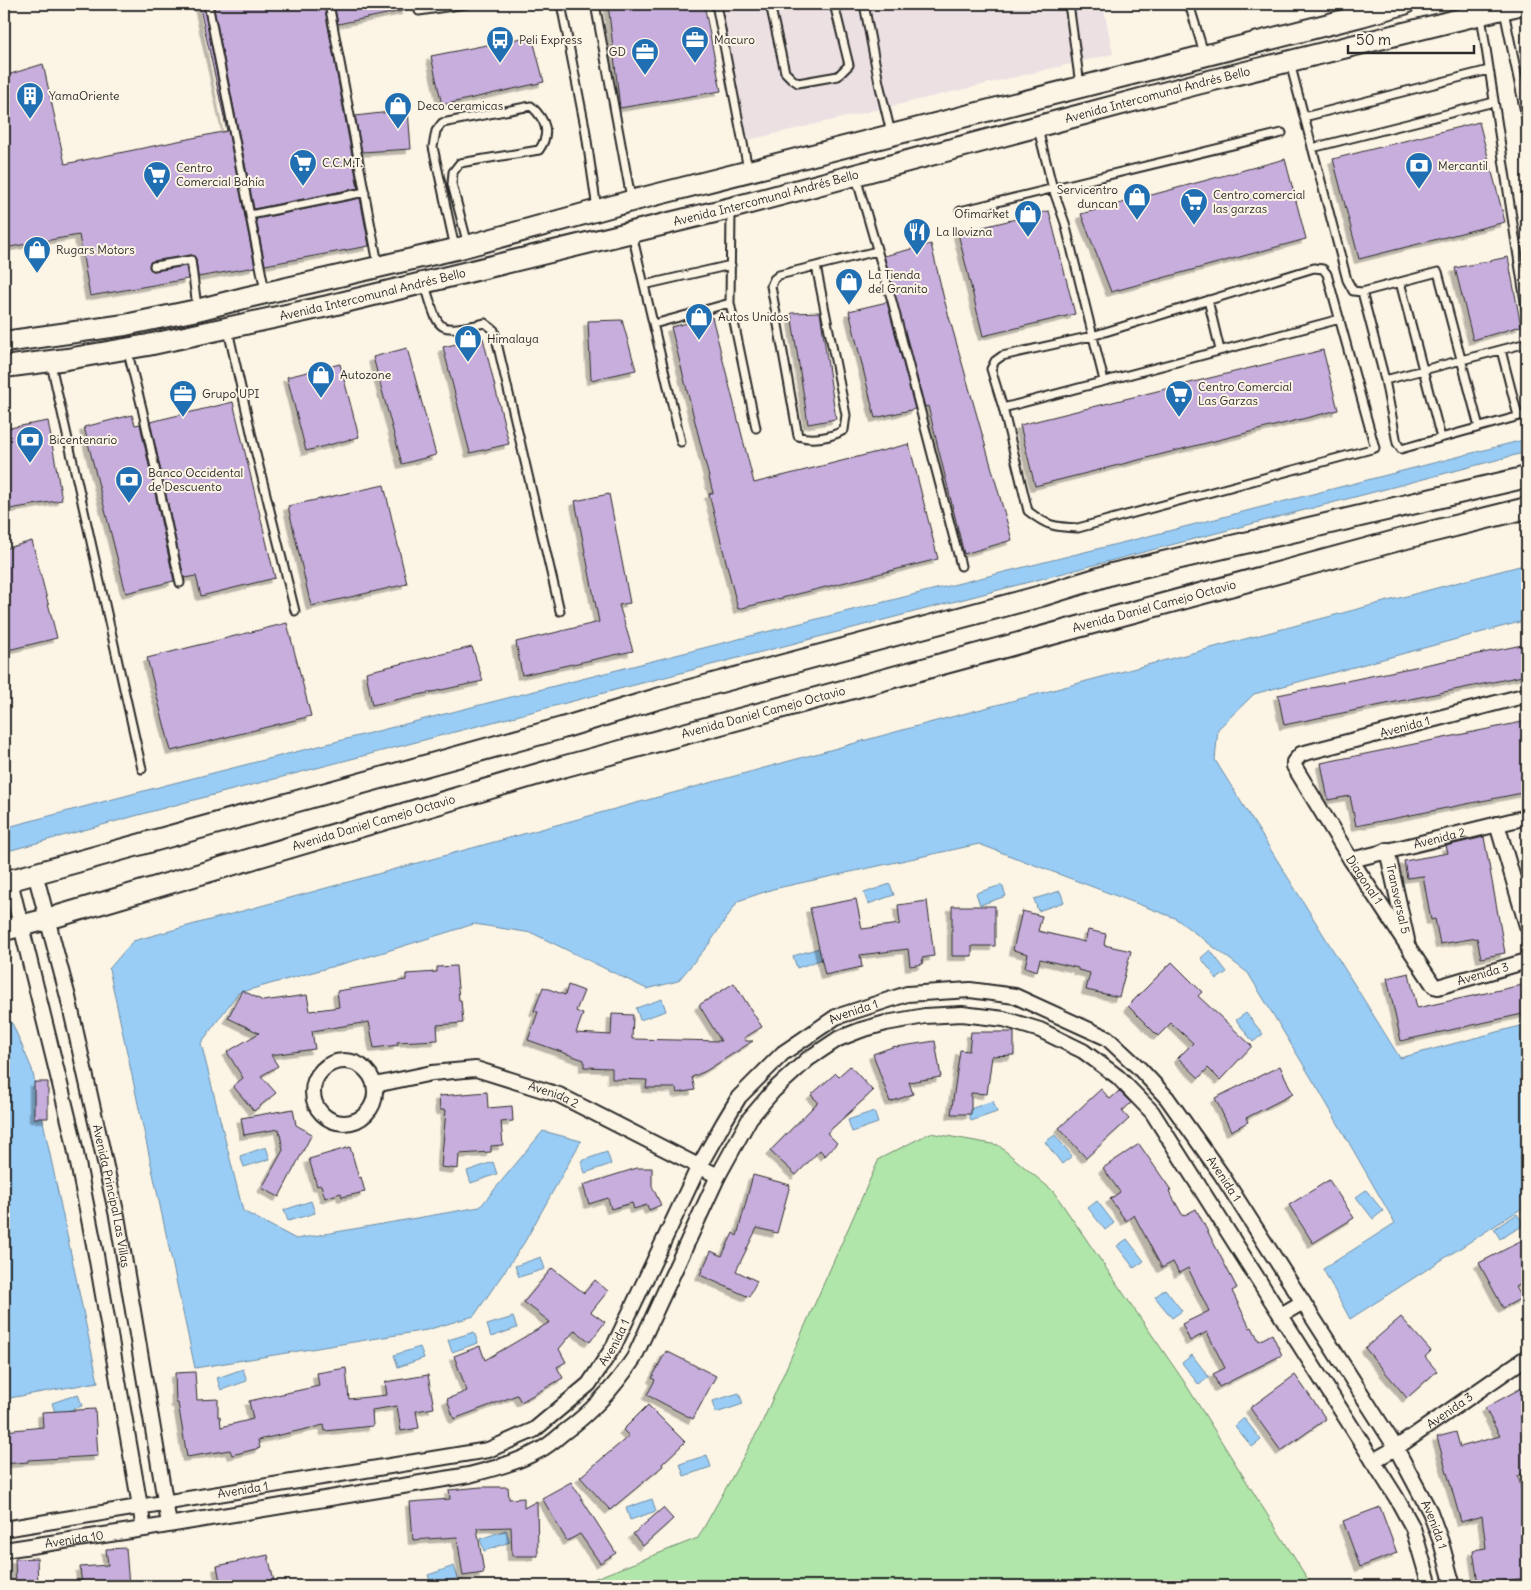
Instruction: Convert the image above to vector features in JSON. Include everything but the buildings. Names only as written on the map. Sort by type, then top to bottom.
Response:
[{"type":"main road","name":"Avenida Intercomunal Andrés Bello","points":[[4,342],[125,325],[197,310],[462,247],[597,210],[1404,4]]},
{"type":"main road","name":"Avenida Intercomunal Andrés Bello","points":[[4,367],[127,349],[328,306],[732,208],[1289,60],[1512,6]]},
{"type":"main road","points":[[7,882],[562,728],[657,699],[1041,596],[1112,574],[1527,477]]},
{"type":"main road","name":"Avenida Daniel Camejo Octavio","points":[[13,928],[562,767],[1401,540],[1527,508]]},
{"type":"street","name":"Avenida 1","points":[[1294,770],[1294,762],[1301,754],[1527,695]]},
{"type":"street","name":"Diagonal 1","points":[[1294,770],[1408,948],[1432,984],[1438,986]]},
{"type":"street","name":"Avenida 2","points":[[1351,860],[1527,817]]},
{"type":"street","points":[[1497,824],[1527,926]]},
{"type":"street","name":"Transversal 5","points":[[1387,850],[1408,948]]},
{"type":"street","name":"Avenida Principal Las Villas","points":[[35,874],[68,997],[117,1216],[169,1524]]},
{"type":"street","name":"Avenida Principal Las Villas","points":[[7,882],[13,928],[72,1133],[96,1255],[144,1529]]},
{"type":"street","name":"Avenida 3","points":[[1438,986],[1527,961]]},
{"type":"street","name":"Avenida 1","points":[[140,1506],[488,1450],[534,1430],[589,1384],[614,1346],[699,1166],[739,1098],[783,1053],[836,1017],[907,994],[970,990],[1015,996],[1107,1038],[1167,1098],[1221,1174],[1396,1448],[1430,1512],[1441,1542],[1453,1586]]},
{"type":"street","name":"Avenida 1","points":[[144,1529],[469,1475],[506,1465],[538,1451],[584,1418],[600,1403],[618,1382],[634,1358],[718,1176],[750,1118],[774,1090],[808,1059],[838,1039],[886,1023],[925,1016],[962,1014],[1004,1019],[1040,1030],[1083,1051],[1118,1077],[1152,1112],[1396,1497],[1413,1528],[1430,1586]]},
{"type":"street","points":[[342,1060],[351,1061],[367,1070],[375,1085],[376,1094],[370,1111],[355,1121],[337,1122],[329,1119],[322,1114],[313,1098],[315,1080],[319,1073],[326,1066],[342,1060]]},
{"type":"street","name":"Avenida 2","points":[[375,1085],[432,1073],[476,1069],[559,1095],[718,1176]]},
{"type":"street","points":[[1281,1315],[1303,1302]]},
{"type":"street","name":"Avenida 3","points":[[1373,1461],[1396,1448],[1527,1357]]},
{"type":"street","name":"Avenida 10","points":[[4,1529],[140,1506]]},
{"type":"street","name":"Avenida 10","points":[[4,1550],[144,1529]]},
{"type":"lane","points":[[208,4],[266,294]]},
{"type":"lane","points":[[329,4],[379,267]]},
{"type":"lane","points":[[419,11],[466,4]]},
{"type":"lane","points":[[561,4],[585,127],[597,210]]},
{"type":"lane","points":[[595,4],[632,201]]},
{"type":"lane","points":[[716,4],[748,172]]},
{"type":"lane","points":[[770,4],[785,72],[798,83],[838,76],[849,65],[834,4]]},
{"type":"lane","points":[[864,4],[891,136]]},
{"type":"lane","points":[[1069,4],[1080,88]]},
{"type":"lane","points":[[1189,4],[1205,56]]},
{"type":"lane","points":[[1512,6],[1527,122]]},
{"type":"lane","points":[[1480,13],[1527,315]]},
{"type":"lane","points":[[1289,60],[1347,280],[1353,290],[1362,292],[1438,272],[1479,427]]},
{"type":"lane","points":[[1304,116],[1489,70]]},
{"type":"lane","points":[[1312,148],[1494,102]]},
{"type":"lane","points":[[531,106],[541,115],[546,128],[546,141],[539,150],[460,163],[453,172],[452,184],[462,247],[433,147],[436,131],[442,122],[531,106]]},
{"type":"lane","points":[[1037,126],[1053,189],[1065,223],[1104,381]]},
{"type":"lane","points":[[960,211],[1282,133]]},
{"type":"lane","points":[[855,174],[892,301],[961,566]]},
{"type":"lane","points":[[250,215],[365,192]]},
{"type":"lane","points":[[732,208],[730,303],[756,428]]},
{"type":"lane","points":[[631,232],[682,442]]},
{"type":"lane","points":[[816,266],[846,415],[846,424],[844,430],[836,434],[805,438],[798,436],[772,286],[774,279],[779,275],[877,251]]},
{"type":"lane","points":[[154,266],[191,260],[197,310]]},
{"type":"lane","points":[[644,285],[731,265]]},
{"type":"lane","points":[[1314,268],[1323,269],[1327,274],[1375,448],[1078,528],[1056,527],[1042,522],[1028,511],[1003,408],[991,369],[995,361],[1002,356],[1092,336],[1314,268]]},
{"type":"lane","points":[[424,282],[436,320],[444,328],[451,329],[485,323],[494,330],[560,611]]},
{"type":"lane","points":[[1400,282],[1440,438]]},
{"type":"lane","points":[[1362,292],[1385,380],[1396,443],[1401,449],[1527,414]]},
{"type":"lane","points":[[1208,300],[1220,350]]},
{"type":"lane","points":[[654,324],[730,303]]},
{"type":"lane","points":[[1003,408],[1340,319]]},
{"type":"lane","points":[[228,327],[257,460],[295,611]]},
{"type":"lane","points":[[1385,380],[1527,343]]},
{"type":"lane","points":[[127,349],[142,408],[180,583]]},
{"type":"lane","points":[[1501,350],[1518,416]]},
{"type":"lane","points":[[50,361],[142,769]]},
{"type":"shaded area","points":[[716,4],[1103,4],[1113,54],[740,142]]},
{"type":"green space","points":[[930,1133],[998,1145],[1053,1191],[1183,1380],[1312,1586],[564,1586],[583,1583],[698,1538],[760,1427],[879,1159]]},
{"type":"water","points":[[1527,439],[1527,452],[175,805],[4,852],[4,828],[170,784]]},
{"type":"water","points":[[1527,564],[1527,620],[1254,694],[1218,729],[1215,760],[1400,1058],[1527,1024],[1527,1205],[1350,1319],[1323,1269],[1395,1223],[1321,1094],[1248,973],[1175,918],[979,844],[773,889],[738,901],[709,944],[678,981],[647,989],[532,933],[474,924],[381,953],[238,993],[201,1043],[243,1211],[296,1239],[480,1207],[543,1131],[581,1141],[524,1243],[474,1316],[427,1330],[195,1368],[109,969],[133,941],[910,728]]},
{"type":"water","points":[[890,884],[894,895],[868,904],[864,893]]},
{"type":"water","points":[[1002,885],[1006,896],[980,905],[976,893]]},
{"type":"water","points":[[1060,891],[1064,902],[1038,911],[1034,899]]},
{"type":"water","points":[[819,948],[823,959],[797,968],[793,956]]},
{"type":"water","points":[[1210,950],[1227,972],[1217,979],[1201,958]]},
{"type":"water","points":[[662,999],[666,1011],[640,1020],[636,1008]]},
{"type":"water","points":[[4,1012],[13,1025],[32,1069],[98,1382],[4,1399]]},
{"type":"water","points":[[1246,1013],[1263,1034],[1253,1042],[1236,1020]]},
{"type":"water","points":[[993,1101],[997,1112],[971,1121],[967,1110]]},
{"type":"water","points":[[874,1111],[878,1123],[852,1132],[848,1120]]},
{"type":"water","points":[[1055,1135],[1072,1156],[1062,1164],[1045,1142]]},
{"type":"water","points":[[266,1147],[270,1159],[244,1167],[240,1156]]},
{"type":"water","points":[[607,1152],[611,1164],[585,1173],[581,1161]]},
{"type":"water","points":[[493,1162],[497,1174],[471,1183],[467,1171]]},
{"type":"water","points":[[1366,1190],[1383,1211],[1373,1219],[1356,1197]]},
{"type":"water","points":[[311,1201],[315,1213],[288,1221],[284,1210]]},
{"type":"water","points":[[1097,1201],[1114,1223],[1105,1230],[1088,1208]]},
{"type":"water","points":[[1517,1214],[1524,1225],[1500,1239],[1494,1229]]},
{"type":"water","points":[[1127,1239],[1144,1261],[1134,1268],[1117,1246]]},
{"type":"water","points":[[541,1257],[545,1269],[519,1277],[515,1266]]},
{"type":"water","points":[[1165,1289],[1182,1311],[1172,1318],[1155,1297]]},
{"type":"water","points":[[513,1317],[517,1328],[491,1337],[487,1325]]},
{"type":"water","points":[[474,1332],[478,1343],[452,1352],[448,1340]]},
{"type":"water","points":[[420,1347],[424,1358],[398,1367],[394,1355]]},
{"type":"water","points":[[1192,1355],[1209,1377],[1199,1385],[1182,1363]]},
{"type":"water","points":[[243,1369],[247,1381],[221,1390],[217,1378]]},
{"type":"water","points":[[739,1393],[743,1404],[716,1413],[713,1401]]},
{"type":"water","points":[[78,1394],[82,1406],[56,1415],[52,1403]]},
{"type":"water","points":[[1244,1418],[1261,1440],[1252,1447],[1235,1426]]},
{"type":"water","points":[[707,1455],[711,1467],[684,1476],[680,1464]]},
{"type":"water","points":[[652,1499],[656,1511],[630,1520],[626,1508]]},
{"type":"water","points":[[506,1530],[510,1542],[484,1551],[480,1539]]},
{"type":"water","points":[[454,1566],[458,1578],[432,1586],[428,1575]]},
{"type":"place","name":"Peli Express","points":[[500,64]]},
{"type":"place","name":"Macuro","points":[[695,64]]},
{"type":"place","name":"GD","points":[[645,76]]},
{"type":"place","name":"YamaOriente","points":[[30,120]]},
{"type":"place","name":"Deco ceramicas","points":[[398,130]]},
{"type":"place","name":"C.C.M.T.","points":[[303,187]]},
{"type":"place","name":"Mercantil","points":[[1419,190]]},
{"type":"place","name":"Centro Comercial Bahía","points":[[157,199]]},
{"type":"place","name":"Servicentro duncan","points":[[1137,221]]},
{"type":"place","name":"Centro comercial las garzas","points":[[1194,226]]},
{"type":"place","name":"Ofimarket","points":[[1028,238]]},
{"type":"place","name":"La llovizna","points":[[917,256]]},
{"type":"place","name":"Rugars Motors","points":[[37,274]]},
{"type":"place","name":"La Tienda del Granito","points":[[849,306]]},
{"type":"place","name":"Autos Unidos","points":[[699,341]]},
{"type":"place","name":"Himalaya","points":[[468,363]]},
{"type":"place","name":"Autozone","points":[[321,399]]},
{"type":"place","name":"Grupo UPI","points":[[183,418]]},
{"type":"place","name":"Centro Comercial Las Garzas","points":[[1179,418]]},
{"type":"place","name":"Bicentenario","points":[[30,464]]},
{"type":"place","name":"Banco Occidental de Descuento","points":[[129,504]]}]
